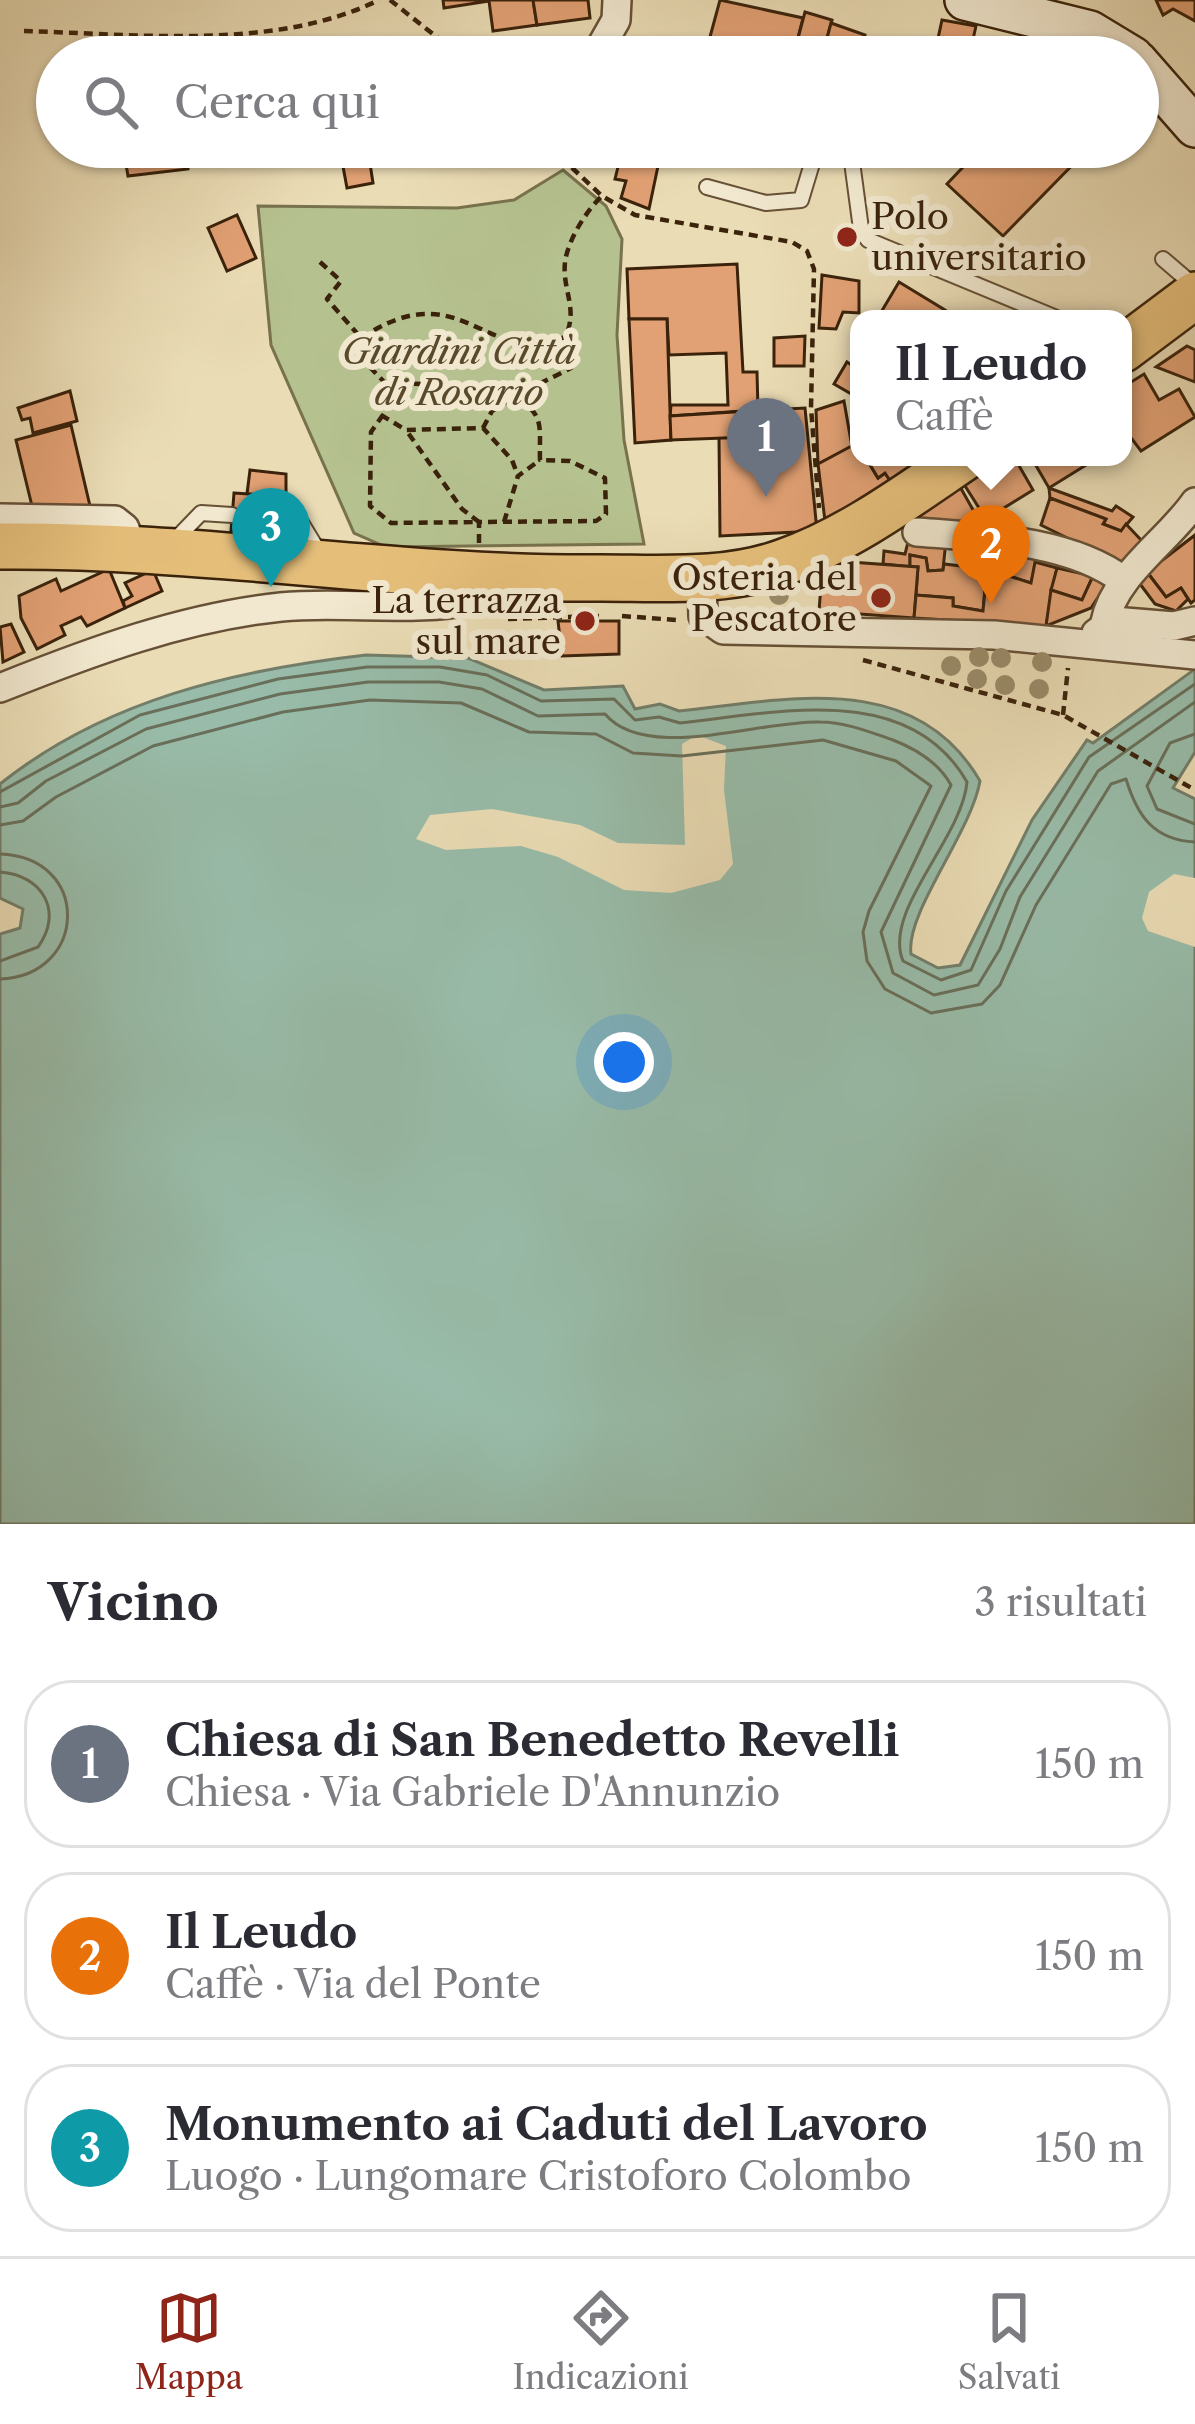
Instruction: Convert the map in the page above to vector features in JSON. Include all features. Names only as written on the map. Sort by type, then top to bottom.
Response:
[{"type":"main road","points":[[965,0],[1098,36]]},
{"type":"main road","points":[[1159,86],[1195,127]]},
{"type":"main road","points":[[1132,339],[1185,283]]},
{"type":"main road","points":[[0,546],[148,548],[529,578],[695,599],[824,544],[950,466]]},
{"type":"street","points":[[607,36],[616,20],[617,0]]},
{"type":"street","points":[[1105,638],[1124,580],[1165,543],[1195,502]]},
{"type":"street","points":[[0,518],[115,520],[148,548]]},
{"type":"street","points":[[916,532],[1034,548],[1109,569],[1124,580]]},
{"type":"street","points":[[0,688],[197,619],[284,607],[478,602],[529,578]]},
{"type":"street","points":[[695,599],[703,616],[723,630],[1105,638],[1195,621]]},
{"type":"street","points":[[1105,638],[1195,656]]},
{"type":"lane","points":[[707,187],[766,203],[801,200],[811,168]]},
{"type":"lane","points":[[853,168],[861,229],[868,240],[1037,310]]},
{"type":"lane","points":[[148,548],[201,513],[232,514]]},
{"type":"lane","points":[[287,520],[300,521],[325,564]]},
{"type":"path","points":[[24,31],[232,31],[304,24],[379,0]]},
{"type":"path","points":[[390,0],[435,36]]},
{"type":"path","points":[[572,168],[602,196],[656,221],[792,242],[807,251],[814,269],[813,465],[824,544]]},
{"type":"path","points":[[361,338],[416,311],[452,313],[516,345],[541,346],[566,337],[574,319],[565,260],[584,213],[602,196]]},
{"type":"path","points":[[320,262],[341,281],[327,298],[332,309],[361,338],[362,359],[392,389],[394,399],[381,416],[369,450],[370,506],[391,523],[479,522],[504,522],[596,521],[606,514],[605,478],[571,461],[540,460],[518,476],[504,522]]},
{"type":"path","points":[[483,428],[491,411],[571,368],[572,349],[566,337]]},
{"type":"path","points":[[381,382],[416,388],[490,386],[513,397],[533,407],[542,421],[540,460]]},
{"type":"path","points":[[381,416],[406,430],[461,509],[479,522]]},
{"type":"path","points":[[406,430],[483,428],[512,460],[518,476]]},
{"type":"path","points":[[478,548],[479,522]]},
{"type":"path","points":[[496,619],[695,599]]},
{"type":"path","points":[[1063,715],[1066,668],[1110,664],[1105,638]]},
{"type":"path","points":[[849,657],[1063,715],[1195,790]]},
{"type":"green space","name":"Giardini Città di Rosario","points":[[563,170],[606,206],[622,239],[617,335],[624,440],[644,544],[386,547],[354,533],[271,345],[258,206],[457,208],[514,200]]},
{"type":"water","points":[[366,655],[468,658],[544,690],[623,686],[635,709],[660,704],[679,711],[762,701],[845,700],[884,706],[921,721],[953,745],[980,781],[912,937],[911,954],[938,968],[960,965],[1032,820],[1087,740],[1093,743],[1195,669],[1195,752],[1173,788],[1195,799],[1195,1524],[0,1524],[0,934],[20,928],[23,909],[0,898],[0,784],[40,755],[127,710],[220,680]]},
{"type":"pier","points":[[697,735],[726,746],[724,790],[733,864],[720,880],[671,893],[624,890],[558,857],[521,846],[446,850],[416,839],[430,815],[492,809],[580,825],[618,843],[685,845],[682,744]]},
{"type":"pier","points":[[1174,874],[1195,878],[1195,947],[1148,931],[1142,918],[1149,892]]},
{"type":"building","points":[[443,0],[533,0],[537,25],[493,31],[489,1],[444,8]]},
{"type":"building","points":[[533,0],[588,0],[590,18],[537,25]]},
{"type":"building","points":[[720,0],[803,18],[798,36],[710,36]]},
{"type":"building","points":[[1156,0],[1195,0],[1195,21],[1173,9],[1163,15]]},
{"type":"building","points":[[805,12],[832,20],[828,36],[799,36]]},
{"type":"building","points":[[942,20],[976,26],[974,36],[939,36]]},
{"type":"building","points":[[831,23],[865,35],[865,36],[828,36]]},
{"type":"building","points":[[127,168],[188,168],[188,169],[128,176]]},
{"type":"building","points":[[343,168],[371,168],[373,183],[347,188]]},
{"type":"building","points":[[618,168],[658,168],[649,209],[621,198],[626,181],[615,179]]},
{"type":"building","points":[[962,168],[1069,168],[1003,236],[947,184]]},
{"type":"building","points":[[237,215],[256,258],[227,271],[208,228]]},
{"type":"building","points":[[737,264],[743,372],[757,372],[758,410],[670,416],[671,405],[728,405],[726,353],[669,355],[667,319],[629,319],[627,269]]},
{"type":"building","points":[[822,275],[859,281],[859,310],[843,312],[836,329],[819,328]]},
{"type":"building","points":[[899,282],[945,310],[882,310]]},
{"type":"building","points":[[629,319],[667,319],[671,440],[635,443]]},
{"type":"building","points":[[805,336],[804,366],[774,366],[774,338]]},
{"type":"building","points":[[1187,346],[1195,350],[1195,382],[1156,367]]},
{"type":"building","points":[[847,362],[850,364],[850,393],[834,384]]},
{"type":"building","points":[[1144,374],[1159,400],[1179,389],[1195,417],[1141,451],[1132,439],[1132,381]]},
{"type":"building","points":[[70,391],[77,421],[33,433],[30,418],[22,420],[18,408]]},
{"type":"building","points":[[844,401],[850,436],[850,448],[818,464],[816,410]]},
{"type":"building","points":[[805,408],[817,531],[720,536],[719,437],[750,437],[750,423],[758,423],[758,414],[750,411]]},
{"type":"building","points":[[758,414],[758,423],[750,423],[750,437],[671,440],[670,416]]},
{"type":"building","points":[[71,425],[90,506],[32,506],[16,440]]},
{"type":"building","points":[[850,447],[850,466],[871,466],[878,478],[885,473],[895,488],[826,529],[818,464]]},
{"type":"building","points":[[871,466],[928,466],[895,488],[885,473],[878,478]]},
{"type":"building","points":[[979,466],[1019,466],[1033,490],[986,519],[960,478]]},
{"type":"building","points":[[1036,466],[1084,466],[1049,488]]},
{"type":"building","points":[[250,470],[286,474],[286,497],[247,494]]},
{"type":"building","points":[[959,485],[981,524],[913,527],[912,515]]},
{"type":"building","points":[[1049,488],[1112,511],[1116,506],[1133,517],[1121,531],[1103,524],[1106,519],[1050,498]]},
{"type":"building","points":[[234,493],[290,497],[285,538],[231,531]]},
{"type":"building","points":[[1050,498],[1106,519],[1103,524],[1121,531],[1126,524],[1142,541],[1120,564],[1041,525]]},
{"type":"building","points":[[1195,535],[1195,600],[1191,603],[1181,588],[1166,597],[1147,572]]},
{"type":"building","points":[[909,538],[946,540],[943,570],[928,571],[926,558],[910,555],[910,567],[883,564],[884,551],[905,554]]},
{"type":"building","points":[[990,548],[1037,558],[1031,583],[987,569]]},
{"type":"building","points":[[910,555],[926,558],[928,571],[943,570],[944,564],[987,569],[983,611],[953,606],[953,598],[916,595],[918,567],[910,567]]},
{"type":"building","points":[[823,560],[918,567],[914,618],[819,611]]},
{"type":"building","points":[[1035,562],[1057,568],[1046,626],[914,618],[916,595],[953,598],[953,606],[983,611],[987,569],[1031,583]]},
{"type":"building","points":[[1057,568],[1093,576],[1082,600],[1051,590]]},
{"type":"building","points":[[109,569],[125,608],[87,626],[81,617],[61,626],[65,635],[37,649],[21,618],[19,596],[56,579],[61,591]]},
{"type":"building","points":[[153,570],[162,591],[125,608],[123,601],[132,596],[125,583]]},
{"type":"building","points":[[1147,572],[1166,597],[1181,588],[1188,599],[1176,611],[1155,604],[1137,580]]},
{"type":"building","points":[[1093,576],[1110,579],[1091,608],[1046,626],[1051,590],[1082,600]]},
{"type":"building","points":[[558,621],[619,621],[619,654],[562,656]]},
{"type":"building","points":[[11,624],[24,652],[3,662],[0,627]]},
{"type":"place","name":"Polo universitario","points":[[847,237]]},
{"type":"place","name":"Chiesa di San Benedetto Revelli","points":[[766,497]]},
{"type":"place","name":"Monumento ai Caduti del Lavoro","points":[[271,587]]},
{"type":"place","name":"Osteria del Pescatore","points":[[881,598]]},
{"type":"place","name":"Il Leudo","points":[[991,604]]},
{"type":"place","name":"La terrazza sul mare","points":[[585,621]]}]
